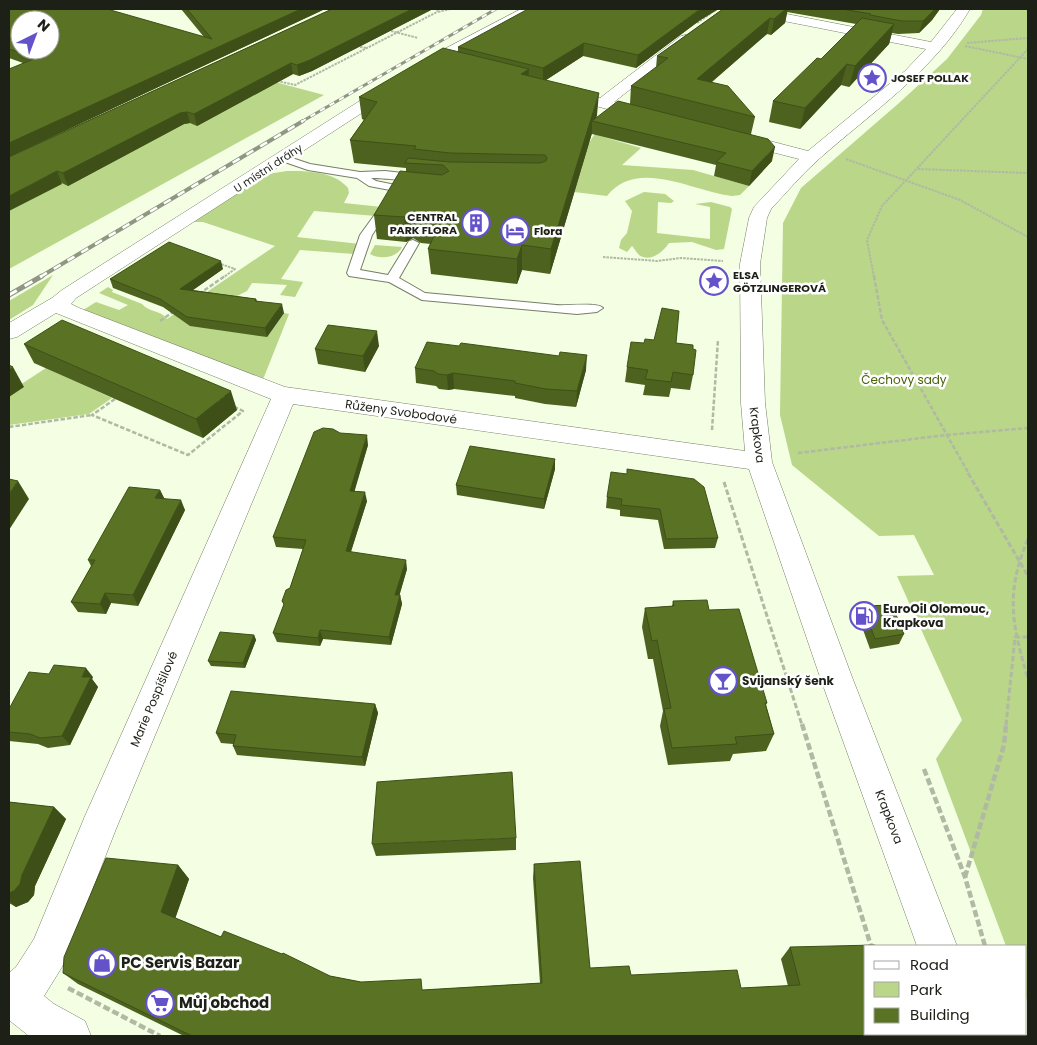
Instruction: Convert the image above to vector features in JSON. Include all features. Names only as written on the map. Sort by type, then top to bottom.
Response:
[{"type":"street","name":"U místní dráhy","points":[[9,332],[60,303],[69,294],[434,60],[530,9]]},
{"type":"street","points":[[743,9],[934,47]]},
{"type":"street","name":"Krapkova","points":[[937,945],[836,677],[759,462],[753,403],[750,264],[758,218],[763,207],[811,157],[910,74],[964,9]]},
{"type":"street","points":[[603,103],[697,31]]},
{"type":"street","points":[[434,60],[452,65]]},
{"type":"street","points":[[549,90],[659,118]]},
{"type":"street","points":[[725,134],[811,157]]},
{"type":"street","name":"Růženy Svobodové","points":[[60,303],[64,310],[70,313],[276,392],[759,462]]},
{"type":"street","name":"Marie Pospíšilové","points":[[11,997],[22,990],[38,971],[48,953],[276,392]]},
{"type":"street","points":[[11,997],[39,1019],[70,1036]]},
{"type":"lane","points":[[283,158],[308,167],[360,175],[385,174],[432,179]]},
{"type":"lane","points":[[360,175],[373,184],[398,190],[426,193]]},
{"type":"lane","points":[[398,190],[366,235],[353,274],[392,279],[422,296],[563,309],[597,308]]},
{"type":"lane","points":[[392,279],[412,242]]},
{"type":"path","points":[[270,78],[295,85],[426,18],[438,10],[450,9]]},
{"type":"path","points":[[419,16],[426,18]]},
{"type":"path","points":[[390,31],[418,38]]},
{"type":"path","points":[[962,44],[1028,38]]},
{"type":"path","points":[[360,46],[368,48]]},
{"type":"path","points":[[965,46],[1028,59]]},
{"type":"path","points":[[1028,49],[882,206],[867,240],[882,320],[946,436],[1028,576]]},
{"type":"path","points":[[327,63],[335,65]]},
{"type":"path","points":[[842,158],[960,200],[1028,237]]},
{"type":"path","points":[[918,169],[1028,173]]},
{"type":"path","points":[[603,257],[657,261],[682,258],[726,262]]},
{"type":"path","points":[[195,296],[235,269],[217,263]]},
{"type":"path","points":[[154,324],[178,308]]},
{"type":"path","points":[[712,433],[718,340]]},
{"type":"path","points":[[9,427],[92,415],[114,399]]},
{"type":"path","points":[[92,415],[188,456],[243,411],[227,404]]},
{"type":"path","points":[[798,453],[1028,428]]},
{"type":"path","points":[[721,474],[744,540],[871,945]]},
{"type":"path","points":[[1028,539],[1020,563],[1013,599],[1012,616],[1028,679]]},
{"type":"path","points":[[1016,637],[1028,638]]},
{"type":"path","points":[[964,877],[1004,745],[1016,637]]},
{"type":"path","points":[[924,769],[964,877],[985,945]]},
{"type":"path","points":[[63,985],[158,1036]]},
{"type":"green space","name":"Čechovy sady","points":[[983,9],[1028,9],[1028,1004],[1027,945],[1006,945],[936,759],[962,720],[897,576],[934,575],[914,535],[879,536],[792,465],[780,415],[783,223],[801,188],[947,59],[981,15]]},
{"type":"green space","points":[[226,69],[324,95],[9,269],[9,176]]},
{"type":"green space","points":[[596,132],[600,136],[641,148],[622,165],[693,170],[749,186],[740,195],[732,196],[650,178],[634,179],[619,185],[607,196],[574,192],[582,167],[579,161],[580,157]]},
{"type":"green space","points":[[287,171],[328,175],[342,182],[348,188],[349,193],[344,203],[382,207],[376,216],[314,211],[297,237],[360,244],[354,254],[300,250],[281,279],[303,282],[295,297],[280,295],[287,285],[252,283],[247,291],[221,304],[267,337],[284,313],[289,314],[264,377],[261,380],[80,312],[96,302],[119,310],[128,305],[99,293],[108,287],[113,290],[112,292],[142,304],[167,319],[275,246],[192,220],[268,174]]},
{"type":"green space","points":[[644,192],[665,194],[674,201],[671,203],[658,202],[657,233],[710,239],[710,207],[695,204],[711,202],[730,207],[732,209],[724,249],[716,250],[692,242],[669,243],[660,253],[647,258],[639,255],[632,246],[627,252],[619,248],[621,240],[627,233],[632,211],[625,201]]},
{"type":"green space","points":[[375,245],[402,247],[400,251],[392,256],[379,257],[370,254]]},
{"type":"green space","points":[[53,275],[33,305],[9,320],[9,301]]},
{"type":"green space","points":[[46,368],[112,398],[89,414],[9,425],[9,397],[20,385]]},
{"type":"building","points":[[9,9],[107,9],[212,39],[187,9],[301,9],[9,143],[9,69],[31,60],[60,60],[60,10],[10,10],[10,49]]},
{"type":"building","points":[[332,9],[412,9],[310,60],[297,65],[291,63],[194,114],[180,113],[63,173],[57,171],[9,196],[9,157]]},
{"type":"building","points":[[528,9],[700,9],[638,55],[584,43],[543,68],[458,47]]},
{"type":"building","points":[[723,9],[786,9],[774,19],[770,18],[697,79],[728,86],[755,117],[631,86],[668,58],[657,56]]},
{"type":"building","points":[[842,9],[935,9],[923,21],[902,21]]},
{"type":"building","points":[[862,18],[894,24],[855,66],[847,64],[805,108],[773,101],[817,58],[821,59]]},
{"type":"building","points":[[443,48],[529,69],[521,74],[599,93],[551,249],[522,245],[517,259],[428,249],[441,221],[418,219],[410,214],[404,217],[374,215],[400,171],[442,175],[449,171],[443,165],[405,163],[408,158],[450,162],[540,163],[546,161],[545,155],[450,153],[414,149],[416,146],[350,140],[377,102],[359,97]]},
{"type":"building","points":[[618,101],[768,139],[775,147],[752,171],[716,162],[726,153],[592,121]]},
{"type":"building","points":[[169,242],[221,261],[180,289],[282,304],[265,328],[187,317],[160,299],[110,279]]},
{"type":"building","points":[[662,308],[679,311],[676,343],[693,345],[693,349],[696,350],[693,375],[673,372],[671,382],[645,379],[648,370],[627,367],[631,342],[644,343],[645,339],[654,340]]},
{"type":"building","points":[[62,320],[231,391],[196,419],[24,344]]},
{"type":"building","points":[[328,325],[377,331],[363,356],[315,349]]},
{"type":"building","points":[[427,342],[459,346],[461,343],[559,356],[560,352],[587,355],[577,391],[546,389],[515,383],[515,381],[453,373],[447,375],[438,374],[434,371],[415,368]]},
{"type":"building","points":[[323,428],[333,429],[340,433],[367,435],[350,491],[365,492],[346,551],[406,560],[395,595],[400,595],[389,637],[320,630],[318,638],[273,633],[284,604],[282,601],[286,590],[290,588],[306,540],[273,537],[314,432]]},
{"type":"building","points":[[470,446],[555,459],[544,499],[456,485]]},
{"type":"building","points":[[627,469],[694,479],[704,487],[718,538],[666,539],[660,509],[621,505],[622,499],[607,497],[611,472],[627,474]]},
{"type":"building","points":[[9,479],[18,481],[9,494]]},
{"type":"building","points":[[129,487],[160,490],[155,498],[181,500],[133,595],[105,593],[100,604],[71,602],[95,560],[88,560]]},
{"type":"building","points":[[707,600],[709,610],[739,609],[767,703],[765,703],[774,734],[735,737],[737,744],[672,748],[664,709],[671,708],[657,640],[652,641],[645,608],[674,606],[673,601]]},
{"type":"building","points":[[892,605],[904,634],[875,639],[863,606]]},
{"type":"building","points":[[220,632],[254,635],[243,663],[208,661]]},
{"type":"building","points":[[54,665],[86,668],[82,677],[91,677],[62,736],[40,738],[30,734],[9,732],[9,709],[29,672],[49,674]]},
{"type":"building","points":[[231,691],[375,704],[362,757],[233,746],[236,735],[216,733]]},
{"type":"building","points":[[512,772],[516,838],[372,844],[377,782]]},
{"type":"building","points":[[9,802],[54,807],[22,875],[20,884],[14,891],[9,893]]},
{"type":"building","points":[[106,858],[178,865],[161,912],[221,937],[224,931],[283,953],[330,976],[361,982],[421,979],[422,990],[542,983],[534,864],[580,861],[590,968],[629,966],[631,975],[737,970],[741,988],[800,985],[790,947],[864,945],[864,1035],[904,1036],[192,1036],[63,973],[64,957]]},
{"type":"railway","points":[[301,122],[496,9]]},
{"type":"railway","points":[[40,277],[303,121]]},
{"type":"railway","points":[[9,295],[42,276]]},
{"type":"place","name":"JOSEF POLLAK","points":[[872,78]]},
{"type":"place","name":"CENTRAL PARK FLORA","points":[[476,223]]},
{"type":"place","name":"Flora","points":[[515,231]]},
{"type":"place","name":"ELSA GÖTZLINGEROVÁ","points":[[714,281]]},
{"type":"place","name":"EuroOil Olomouc, Krapkova","points":[[864,616]]},
{"type":"place","name":"Svijanský šenk","points":[[723,681]]},
{"type":"place","name":"PC Servis Bazar","points":[[102,963]]},
{"type":"place","name":"Můj obchod","points":[[160,1003]]}]
